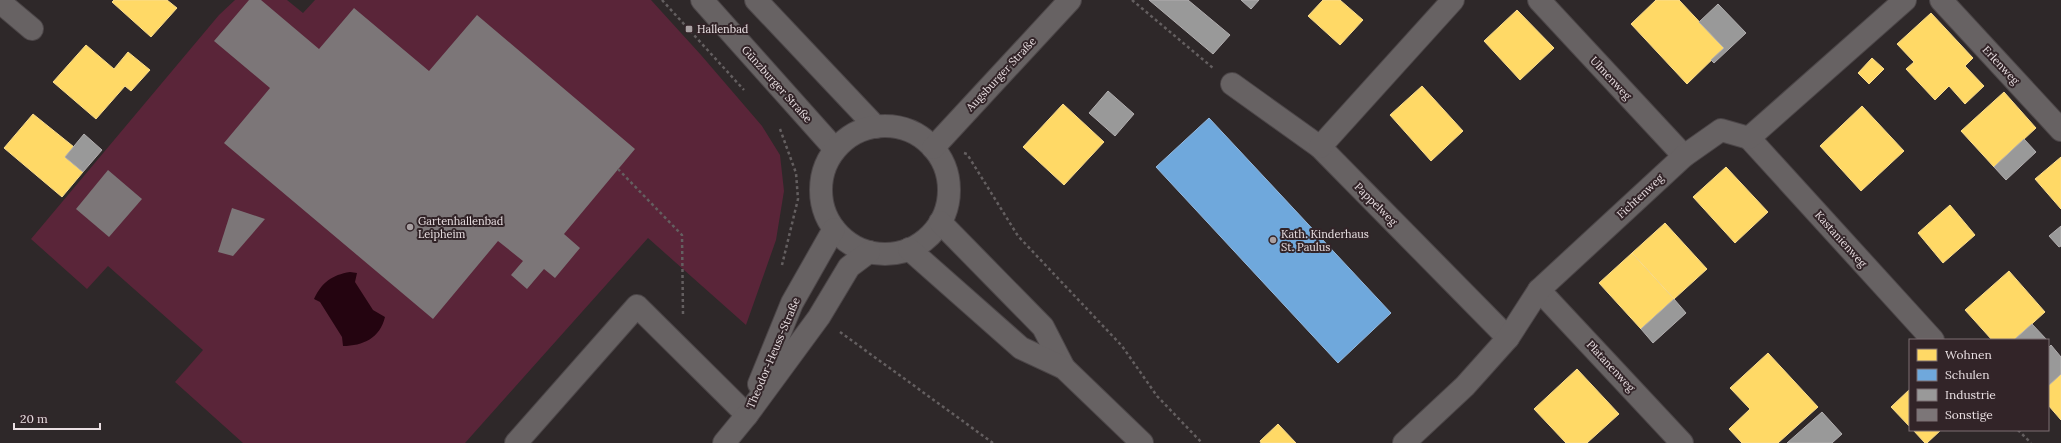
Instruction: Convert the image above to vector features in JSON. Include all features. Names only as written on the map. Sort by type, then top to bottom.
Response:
[{"type":"street","name":"Günzburger Straße","points":[[702,0],[835,149]]},
{"type":"street","points":[[756,0],[876,127]]},
{"type":"street","name":"Augsburger Straße","points":[[933,148],[1070,0]]},
{"type":"street","points":[[1320,147],[1453,0]]},
{"type":"street","name":"Ulmenweg","points":[[1539,0],[1684,156]]},
{"type":"street","points":[[1749,138],[1905,0]]},
{"type":"street","name":"Erlenweg","points":[[1941,0],[2061,130]]},
{"type":"street","points":[[0,2],[32,29]]},
{"type":"street","name":"Pappelweg","points":[[1232,84],[1320,147],[1508,338]]},
{"type":"street","points":[[892,126],[907,130],[921,138],[933,148],[941,159],[948,185],[949,197],[940,222],[927,238],[909,249],[896,253],[883,254],[869,252],[844,239],[834,229],[824,210],[821,189],[823,175],[828,161],[835,149],[847,138],[861,130],[876,127],[892,126]]},
{"type":"street","name":"Fichtenweg","points":[[1404,443],[1465,386],[1508,338],[1539,290],[1684,156],[1721,130],[1749,138]]},
{"type":"street","name":"Kastanienweg","points":[[1749,138],[1932,339]]},
{"type":"street","points":[[940,222],[1044,327],[1064,368]]},
{"type":"street","name":"Theodor-Heuss-Straße","points":[[747,415],[792,303],[834,229]]},
{"type":"street","points":[[909,249],[1021,348],[1064,368],[1142,443]]},
{"type":"street","name":"Theodor-Heuss-Straße","points":[[724,443],[747,415],[819,317],[849,267],[869,252]]},
{"type":"street","name":"Platanenweg","points":[[1539,290],[1682,443]]},
{"type":"street","points":[[516,443],[637,306],[747,415]]},
{"type":"path","points":[[1132,0],[1232,84]]},
{"type":"path","points":[[933,148],[967,154],[1018,236],[1122,346],[1157,396],[1202,443]]},
{"type":"path","points":[[618,169],[682,234],[683,352]]},
{"type":"path","points":[[2019,431],[2031,443]]},
{"type":"shaded area","name":"Gartenhallenbad Leipheim","points":[[235,0],[287,0],[303,13],[315,0],[651,0],[762,126],[780,155],[784,191],[776,240],[746,325],[648,238],[465,443],[243,443],[175,382],[203,350],[108,266],[87,289],[31,239],[219,15]]},
{"type":"shaded area","points":[[350,272],[357,273],[355,282],[373,310],[385,317],[379,330],[370,339],[350,346],[343,346],[342,337],[320,302],[314,299],[320,288],[328,280],[338,275]]},
{"type":"building: Wohnen","points":[[114,0],[167,0],[177,8],[151,37],[112,2]]},
{"type":"building: Wohnen","points":[[1323,0],[1340,0],[1363,20],[1340,45],[1308,16]]},
{"type":"building: Wohnen","points":[[1656,0],[1679,0],[1724,48],[1687,84],[1631,24]]},
{"type":"building: Wohnen","points":[[1517,10],[1554,48],[1520,80],[1484,41]]},
{"type":"building: Wohnen","points":[[1931,13],[1973,58],[1965,66],[1984,86],[1965,104],[1949,86],[1935,100],[1906,69],[1914,62],[1897,44]]},
{"type":"building: Wohnen","points":[[86,45],[114,69],[128,52],[150,70],[131,91],[125,86],[96,119],[53,82]]},
{"type":"building: Wohnen","points":[[1872,58],[1884,69],[1869,84],[1858,73]]},
{"type":"building: Wohnen","points":[[1422,86],[1463,131],[1431,161],[1390,115]]},
{"type":"building: Wohnen","points":[[2004,92],[2036,128],[1994,167],[1961,131]]},
{"type":"building: Wohnen","points":[[1063,104],[1104,142],[1064,185],[1023,147]]},
{"type":"building: Wohnen","points":[[1862,106],[1904,151],[1861,191],[1820,146]]},
{"type":"building: Wohnen","points":[[33,114],[74,147],[65,157],[83,172],[62,197],[4,148]]},
{"type":"building: Wohnen","points":[[2061,157],[2061,209],[2035,179]]},
{"type":"building: Wohnen","points":[[1726,167],[1768,212],[1735,243],[1693,197]]},
{"type":"building: Wohnen","points":[[1950,205],[1975,235],[1943,263],[1918,233]]},
{"type":"building: Wohnen","points":[[1665,223],[1707,269],[1674,299],[1632,253]]},
{"type":"building: Wohnen","points":[[1632,253],[1674,299],[1641,329],[1599,283]]},
{"type":"building: Wohnen","points":[[2009,271],[2045,312],[2015,339],[1991,339],[1965,310]]},
{"type":"building: Wohnen","points":[[1768,353],[1818,407],[1778,443],[1742,443],[1729,429],[1750,409],[1730,388]]},
{"type":"building: Wohnen","points":[[1577,369],[1619,414],[1587,443],[1566,443],[1534,409]]},
{"type":"building: Wohnen","points":[[2061,374],[2061,420],[2049,406],[2049,385]]},
{"type":"building: Wohnen","points":[[1909,390],[1909,426],[1891,407]]},
{"type":"building: Wohnen","points":[[1278,424],[1296,443],[1261,443],[1260,441]]},
{"type":"building: Wohnen","points":[[1914,431],[1940,431],[1927,443],[1925,443]]},
{"type":"building: Schulen","name":"Kath. Kinderhaus St. Paulus","points":[[1209,118],[1391,313],[1338,363],[1156,167]]},
{"type":"building: Industrie","points":[[1149,0],[1188,0],[1230,35],[1213,54]]},
{"type":"building: Industrie","points":[[1241,0],[1259,0],[1251,9]]},
{"type":"building: Industrie","points":[[1718,4],[1746,33],[1714,63],[1711,60],[1724,48],[1699,22]]},
{"type":"building: Industrie","points":[[1108,91],[1134,114],[1115,136],[1089,113]]},
{"type":"building: Industrie","points":[[84,134],[102,150],[83,172],[65,157]]},
{"type":"building: Industrie","points":[[2024,139],[2036,152],[2006,180],[1994,167]]},
{"type":"building: Industrie","points":[[2061,226],[2061,246],[2059,247],[2049,236]]},
{"type":"building: Industrie","points":[[1674,299],[1686,313],[1653,343],[1641,329]]},
{"type":"building: Industrie","points":[[2032,324],[2046,339],[2015,339]]},
{"type":"building: Industrie","points":[[2051,345],[2061,357],[2061,374],[2049,385],[2049,347]]},
{"type":"building: Industrie","points":[[1822,412],[1842,434],[1832,443],[1787,443]]},
{"type":"building: Sonstige","points":[[249,0],[261,0],[319,49],[354,8],[429,71],[477,15],[635,149],[564,234],[580,248],[555,278],[544,269],[527,289],[511,275],[523,261],[498,241],[433,319],[224,143],[270,88],[214,41]]},
{"type":"building: Sonstige","points":[[108,170],[142,199],[109,237],[76,209]]},
{"type":"building: Sonstige","points":[[232,208],[265,219],[233,256],[218,252]]},
{"type":"place","name":"Hallenbad","points":[[689,29]]},
{"type":"place","name":"Gartenhallenbad Leipheim","points":[[410,227]]},
{"type":"place","name":"Kath. Kinderhaus St. Paulus","points":[[1273,240]]}]
